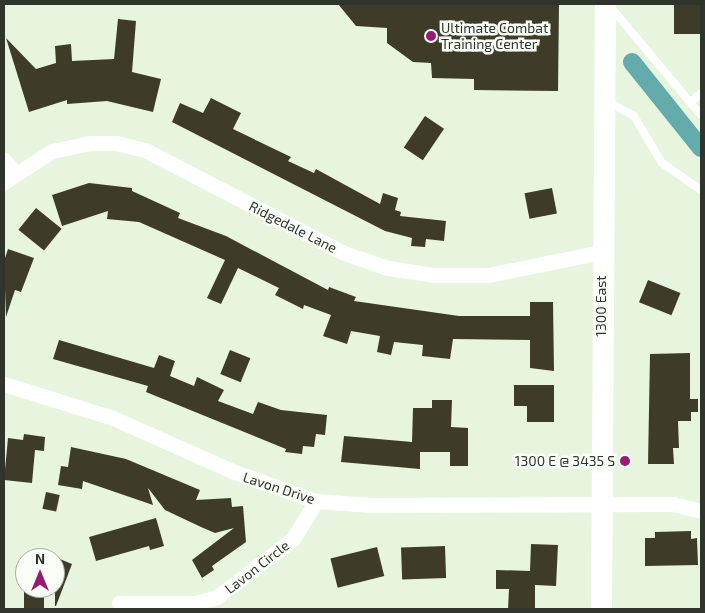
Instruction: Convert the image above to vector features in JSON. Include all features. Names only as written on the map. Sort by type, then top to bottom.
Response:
[{"type":"main road","name":"1300 East","points":[[601,609],[601,252],[606,4]]},
{"type":"street","name":"Ridgedale Lane","points":[[9,177],[39,157],[72,146],[102,142],[132,146],[344,253],[411,273],[488,275],[601,252]]},
{"type":"street","points":[[4,160],[9,177]]},
{"type":"street","name":"Lavon Drive","points":[[4,384],[114,418],[232,472],[316,501],[372,505],[673,504],[701,511]]},
{"type":"street","name":"Lavon Circle","points":[[119,603],[195,603],[217,597],[293,539],[316,501]]},
{"type":"lane","points":[[606,4],[701,115]]},
{"type":"lane","points":[[690,103],[701,93]]},
{"type":"lane","points":[[604,99],[634,116],[662,163],[701,190]]},
{"type":"building","points":[[338,4],[559,4],[558,91],[474,90],[474,79],[432,78],[431,63],[413,62],[387,43],[387,28],[356,26]]},
{"type":"building","points":[[674,4],[701,4],[701,34],[674,34]]},
{"type":"building","points":[[118,19],[136,21],[132,72],[161,79],[153,112],[107,101],[67,104],[67,100],[29,112],[6,38],[36,69],[56,63],[55,46],[71,44],[72,61],[114,59]]},
{"type":"building","points":[[211,98],[241,113],[233,129],[291,157],[288,161],[314,173],[316,169],[380,204],[383,193],[398,198],[395,210],[401,212],[400,216],[446,221],[444,241],[426,239],[425,247],[411,246],[412,238],[385,231],[172,122],[180,103],[203,113]]},
{"type":"building","points":[[425,116],[444,129],[423,160],[404,148]]},
{"type":"building","points":[[89,183],[132,188],[132,191],[180,213],[178,218],[226,236],[328,290],[329,287],[356,297],[354,301],[459,316],[530,316],[530,302],[553,302],[554,371],[530,368],[530,340],[453,339],[450,359],[422,356],[423,345],[394,342],[391,355],[377,352],[380,336],[351,331],[347,344],[323,336],[331,315],[304,305],[303,309],[275,295],[279,288],[238,268],[221,304],[207,298],[225,260],[139,222],[107,219],[108,211],[62,226],[52,195]]},
{"type":"building","points":[[552,188],[557,214],[529,219],[525,193]]},
{"type":"building","points":[[36,208],[62,229],[44,251],[18,230]]},
{"type":"building","points":[[8,249],[34,258],[21,292],[15,290],[6,317],[4,261]]},
{"type":"building","points":[[648,280],[680,293],[671,315],[639,302]]},
{"type":"building","points":[[59,340],[154,368],[159,355],[175,361],[170,376],[194,386],[197,377],[224,390],[218,401],[253,414],[258,402],[281,410],[327,415],[325,435],[316,434],[314,447],[303,446],[302,454],[285,452],[286,449],[146,392],[148,386],[53,359]]},
{"type":"building","points":[[230,350],[250,358],[241,382],[220,374]]},
{"type":"building","points":[[690,353],[690,399],[698,399],[698,412],[691,412],[691,421],[678,421],[679,448],[673,448],[674,464],[648,464],[650,354]]},
{"type":"building","points":[[514,385],[554,385],[554,422],[527,422],[527,406],[514,406]]},
{"type":"building","points":[[432,400],[452,400],[451,427],[468,428],[468,466],[450,466],[450,452],[420,452],[420,469],[341,462],[344,436],[412,442],[413,408],[432,408]]},
{"type":"building","points":[[24,434],[45,437],[44,451],[35,450],[32,483],[4,480],[8,438],[23,440]]},
{"type":"building","points":[[71,447],[126,459],[200,490],[196,500],[231,498],[232,507],[243,506],[246,542],[212,566],[214,570],[202,578],[192,560],[234,528],[215,533],[201,527],[165,510],[148,488],[153,505],[83,481],[82,489],[58,485],[61,466],[68,467]]},
{"type":"building","points":[[46,492],[60,495],[56,512],[42,509]]},
{"type":"building","points":[[156,518],[164,546],[150,550],[149,546],[96,561],[89,537]]},
{"type":"building","points":[[691,531],[691,539],[697,538],[698,565],[645,566],[645,538],[655,538],[655,532]]},
{"type":"building","points":[[531,544],[558,545],[556,586],[535,585],[535,609],[508,609],[509,589],[496,589],[496,570],[530,571]]},
{"type":"building","points":[[445,546],[446,578],[402,580],[401,548]]},
{"type":"building","points":[[377,547],[384,576],[338,588],[330,559]]},
{"type":"building","points":[[65,561],[72,564],[65,582]]},
{"type":"building","points":[[24,598],[44,598],[44,609],[24,609]]},
{"type":"building","points":[[55,598],[59,598],[56,606]]},
{"type":"waterway","points":[[632,62],[701,148]]},
{"type":"place","name":"Ultimate Combat Training Center","points":[[431,36]]},
{"type":"place","name":"1300 E @ 3435 S","points":[[625,461]]}]
